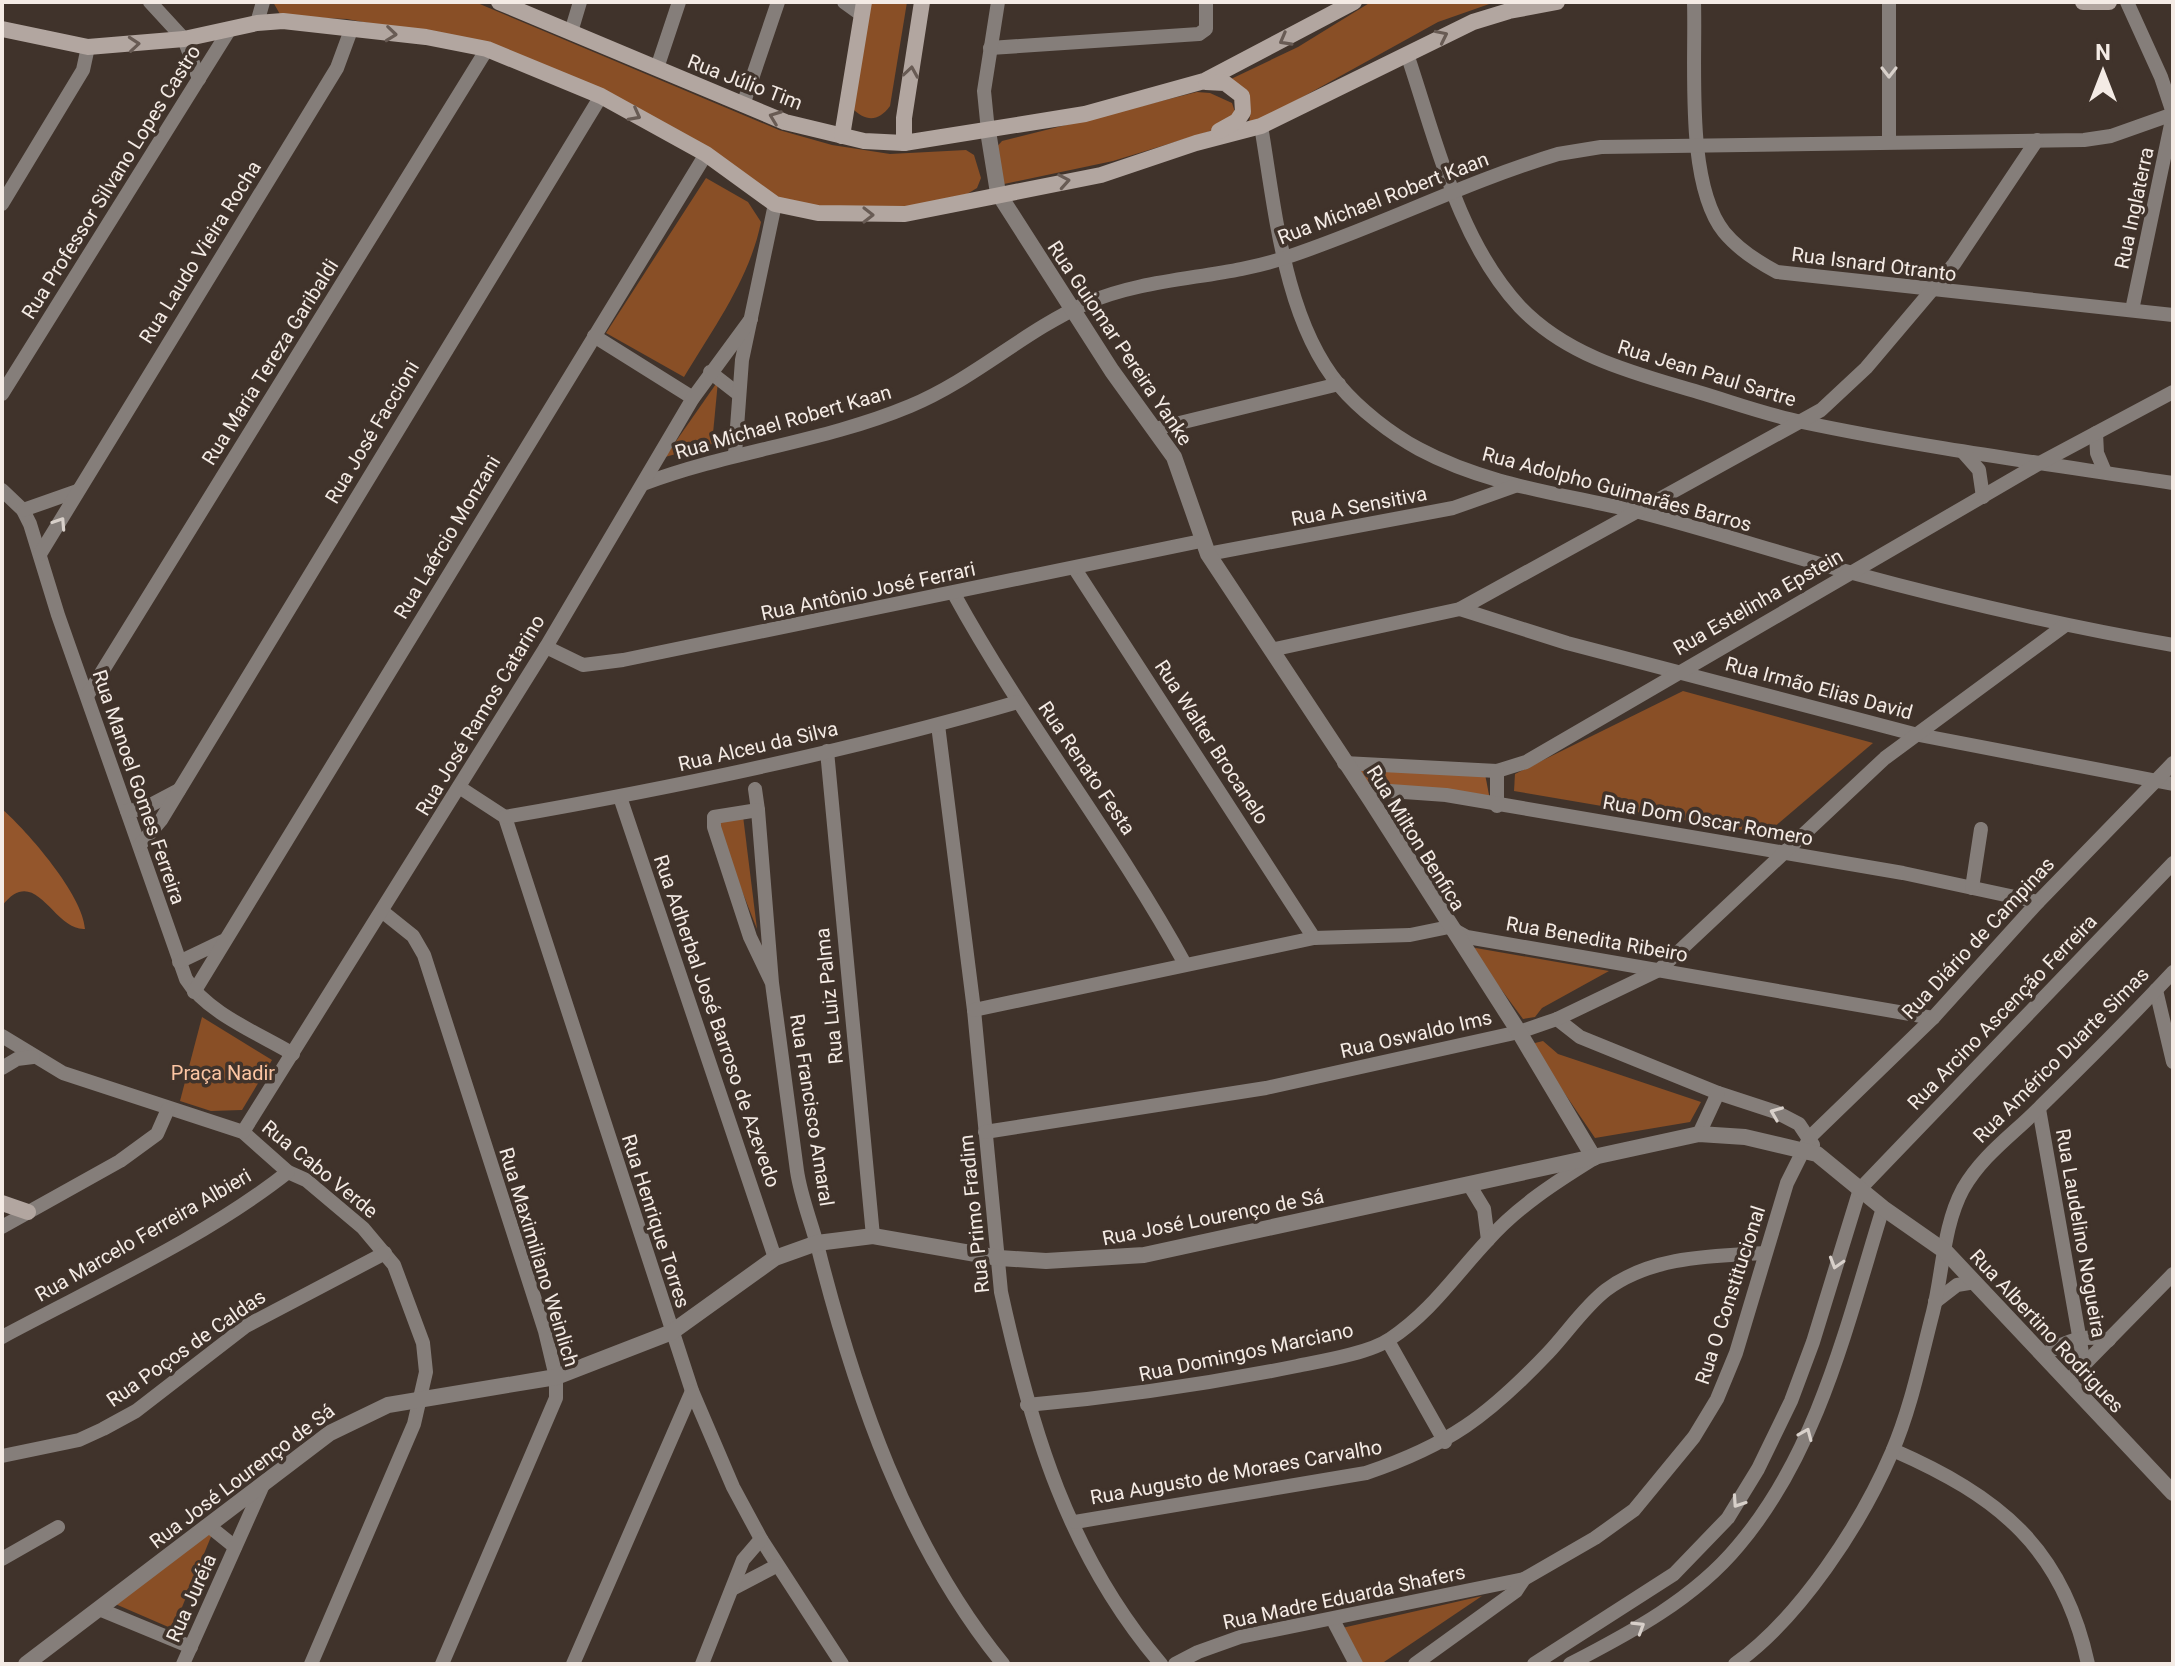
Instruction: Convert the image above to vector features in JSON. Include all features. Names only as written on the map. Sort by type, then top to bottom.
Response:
[{"type":"main road","name":"Rua Júlio Tim","points":[[499,2],[785,122],[842,136],[904,143],[1085,114],[1204,81],[1354,2]]},
{"type":"main road","points":[[904,143],[904,118],[922,2]]},
{"type":"main road","points":[[2,29],[88,47],[184,39],[228,32],[257,23],[283,21],[426,37],[487,49],[601,96],[706,154],[775,204],[818,213],[905,214],[998,193],[1101,175],[1196,143],[1261,126],[1299,111],[1473,22],[1557,2]]},
{"type":"main road","points":[[2083,2],[2109,2]]},
{"type":"main road","points":[[842,136],[863,8]]},
{"type":"main road","points":[[1196,143],[1237,121],[1243,112],[1242,96],[1234,87],[1204,81]]},
{"type":"main road","points":[[2,1203],[28,1212]]},
{"type":"street","points":[[150,2],[184,39],[199,79]]},
{"type":"street","points":[[257,23],[263,2]]},
{"type":"street","points":[[571,32],[580,2]]},
{"type":"street","points":[[657,68],[679,2]]},
{"type":"street","points":[[743,105],[778,2]]},
{"type":"street","points":[[844,2],[863,8]]},
{"type":"street","points":[[988,131],[984,91],[998,2]]},
{"type":"street","points":[[990,48],[1199,34],[1206,29],[1206,2]]},
{"type":"street","name":"Rua Isnard Otranto","points":[[1694,2],[1697,146],[1702,185],[1713,215],[1724,233],[1757,261],[1777,272],[1928,291],[2173,315]]},
{"type":"street","points":[[1889,2],[1889,142]]},
{"type":"street","points":[[2127,2],[2161,77],[2173,114]]},
{"type":"street","name":"Rua Laudo Vieira Rocha","points":[[40,554],[337,68],[351,30]]},
{"type":"street","name":"Rua Professor Silvano Lopes Castro","points":[[2,394],[228,32]]},
{"type":"street","points":[[2,204],[83,70],[88,47]]},
{"type":"street","name":"Rua Maria Tereza Garibaldi","points":[[87,696],[487,49]]},
{"type":"street","name":"Rua Jean Paul Sartre","points":[[1407,54],[1454,194],[1486,263],[1519,306],[1546,331],[1612,367],[1799,422],[1964,452],[2173,483]]},
{"type":"street","name":"Rua José Faccioni","points":[[140,845],[161,820],[601,96]]},
{"type":"street","name":"Rua Michael Robert Kaan","points":[[643,484],[735,454],[814,436],[909,407],[941,391],[1041,325],[1120,293],[1284,259],[1558,154],[1601,147],[2037,140],[2111,136],[2173,114]]},
{"type":"street","name":"Rua Inglaterra","points":[[2132,310],[2173,114]]},
{"type":"street","name":"Rua Adolpho Guimarães Barros","points":[[1261,126],[1284,259],[1313,341],[1339,384],[1385,426],[1419,449],[1515,486],[1637,512],[1849,572],[2064,626],[2173,645]]},
{"type":"street","name":"Rua Guiomar Pereira Yanke","points":[[988,131],[998,193],[1112,371],[1174,457],[1204,547]]},
{"type":"street","points":[[1271,650],[1460,609],[1832,401],[1866,368],[1928,291],[1954,264],[2037,140]]},
{"type":"street","name":"Rua Laércio Monzani","points":[[194,992],[706,154]]},
{"type":"street","points":[[1013,217],[1018,197],[1027,188]]},
{"type":"street","points":[[735,454],[737,393],[775,204]]},
{"type":"street","name":"Rua José Ramos Catarino","points":[[243,1132],[546,647],[693,398],[751,319]]},
{"type":"street","points":[[594,336],[693,398]]},
{"type":"street","points":[[710,372],[737,393]]},
{"type":"street","points":[[1155,429],[1339,384]]},
{"type":"street","name":"Rua Estelinha Epstein","points":[[1344,763],[1497,771],[1526,762],[1599,722],[1677,672],[1849,572],[2040,463],[2173,392]]},
{"type":"street","points":[[2096,433],[2097,453],[2105,472]]},
{"type":"street","points":[[1964,452],[1979,470],[1983,497]]},
{"type":"street","name":"Rua A Sensitiva","points":[[1204,547],[1453,508],[1515,486]]},
{"type":"street","name":"Rua Manoel Gomes Ferreira","points":[[2,490],[23,510],[40,554],[179,962],[194,992]]},
{"type":"street","points":[[23,510],[77,491]]},
{"type":"street","name":"Rua Antônio José Ferrari","points":[[546,647],[583,665],[623,660],[1075,569],[1204,547]]},
{"type":"street","name":"Rua Milton Benfica","points":[[1204,547],[1519,1032],[1594,1158]]},
{"type":"street","name":"Rua Walter Brocanelo","points":[[1075,569],[1314,938]]},
{"type":"street","name":"Rua Renato Festa","points":[[954,594],[1018,702],[1143,887],[1185,964]]},
{"type":"street","name":"Rua Irmão Elias David","points":[[1460,609],[1677,672],[1914,734],[2173,784]]},
{"type":"street","name":"Rua Oswaldo Ims","points":[[985,1132],[1266,1088],[1519,1032],[1557,1019],[1659,970],[1914,734],[2064,626]]},
{"type":"street","name":"Rua Alceu da Silva","points":[[505,817],[620,797],[827,751],[1018,702]]},
{"type":"street","name":"Rua Primo Fradim","points":[[938,725],[974,1010],[1001,1292],[1027,1405],[1052,1483],[1075,1522],[1110,1596],[1161,1664]]},
{"type":"street","name":"Rua Luiz Palma","points":[[827,751],[873,1236]]},
{"type":"street","name":"Rua Diário de Campinas","points":[[1810,1147],[2038,902],[2173,763]]},
{"type":"street","points":[[1497,771],[1497,806]]},
{"type":"street","points":[[459,787],[505,817]]},
{"type":"street","name":"Rua Francisco Amaral","points":[[755,789],[772,983],[801,1199],[817,1243],[846,1350],[895,1483],[956,1601],[1003,1664]]},
{"type":"street","points":[[127,811],[143,809],[179,790]]},
{"type":"street","name":"Rua Dom Oscar Romero","points":[[1370,799],[1390,791],[1446,795],[2038,902]]},
{"type":"street","name":"Rua Adherbal José Barroso de Azevedo","points":[[620,797],[775,1258]]},
{"type":"street","name":"Rua Francisco Amaral","points":[[758,810],[714,817],[712,821],[750,937],[772,983]]},
{"type":"street","name":"Rua Henrique Torres","points":[[505,817],[692,1391],[733,1487],[761,1539],[842,1664]]},
{"type":"street","points":[[1972,888],[1981,829]]},
{"type":"street","name":"Rua Arcino Ascenção Ferreira","points":[[1860,1189],[2173,863]]},
{"type":"street","name":"Rua Maximiliano Weinlich","points":[[383,912],[413,936],[424,955],[545,1331],[556,1377],[556,1398],[540,1441],[442,1664]]},
{"type":"street","points":[[974,1010],[1314,938],[1410,935],[1449,927]]},
{"type":"street","name":"Rua Benedita Ribeiro","points":[[1449,927],[1467,937],[1933,1018]]},
{"type":"street","points":[[179,962],[223,941]]},
{"type":"street","name":"Rua Américo Duarte Simas","points":[[1745,1661],[1817,1578],[1859,1516],[1893,1450],[1935,1302],[1956,1205],[1971,1176],[1989,1152],[2039,1109],[2173,972]]},
{"type":"street","points":[[2156,990],[2173,1062]]},
{"type":"street","points":[[194,992],[293,1054]]},
{"type":"street","points":[[1557,1019],[1580,1037],[1718,1093],[1776,1112],[1799,1124],[1810,1147],[1883,1208],[1838,1352],[1800,1446],[1772,1501],[1737,1548],[1701,1582],[1639,1628],[1570,1664]]},
{"type":"street","name":"Rua Cabo Verde","points":[[2,1036],[63,1073],[243,1132],[288,1172],[306,1180],[363,1228],[385,1253],[405,1288],[423,1343],[426,1372],[409,1438],[311,1664]]},
{"type":"street","points":[[2,1068],[17,1059],[33,1057]]},
{"type":"street","points":[[1699,1134],[1718,1093]]},
{"type":"street","points":[[2,1227],[120,1161],[157,1134],[168,1109]]},
{"type":"street","name":"Rua Laudelino Nogueira","points":[[2039,1109],[2084,1364]]},
{"type":"street","name":"Rua José Lourenço de Sá","points":[[26,1664],[357,1417],[419,1398],[556,1377],[672,1332],[775,1258],[817,1243],[873,1236],[999,1258],[1091,1261],[1144,1255],[1699,1134],[1732,1135],[1810,1147]]},
{"type":"street","name":"Rua O Constitucional","points":[[1415,1664],[1506,1599],[1524,1579],[1634,1510],[1680,1456],[1723,1385],[1787,1183],[1810,1147]]},
{"type":"street","name":"Rua Domingos Marciano","points":[[1027,1405],[1138,1395],[1220,1381],[1324,1360],[1388,1341],[1447,1291],[1488,1240],[1519,1210],[1594,1158]]},
{"type":"street","name":"Rua Marcelo Ferreira Albieri","points":[[2,1337],[9,1330],[156,1254],[266,1189],[288,1172]]},
{"type":"street","points":[[1470,1186],[1484,1209],[1488,1240]]},
{"type":"street","points":[[1534,1664],[1674,1574],[1728,1518],[1758,1469],[1791,1401],[1813,1342],[1860,1189]]},
{"type":"street","name":"Rua Albertino Rodrigues","points":[[1883,1208],[1946,1252],[2173,1493]]},
{"type":"street","name":"Rua Poços de Caldas","points":[[2,1456],[79,1440],[103,1429],[136,1411],[246,1326],[385,1253]]},
{"type":"street","name":"Rua Augusto de Moraes Carvalho","points":[[1075,1522],[1366,1473],[1445,1442],[1479,1419],[1607,1289],[1637,1273],[1692,1257],[1765,1253]]},
{"type":"street","points":[[2068,1381],[2173,1274]]},
{"type":"street","points":[[1935,1302],[1957,1285],[1975,1282]]},
{"type":"street","points":[[2044,1355],[2060,1344],[2079,1339],[2109,1340]]},
{"type":"street","points":[[1388,1341],[1445,1442]]},
{"type":"street","points":[[573,1664],[692,1391]]},
{"type":"street","points":[[1893,1450],[1977,1493],[2005,1513],[2030,1538],[2069,1598],[2088,1664]]},
{"type":"street","name":"Rua Juréia","points":[[183,1664],[263,1485]]},
{"type":"street","name":"Rua Juréia","points":[[209,1526],[235,1547]]},
{"type":"street","points":[[2,1559],[58,1527]]},
{"type":"street","points":[[702,1664],[743,1560],[761,1539]]},
{"type":"street","points":[[734,1588],[776,1566]]},
{"type":"street","name":"Rua Madre Eduarda Shafers","points":[[1175,1664],[1240,1637],[1524,1579]]},
{"type":"street","points":[[99,1609],[191,1647]]},
{"type":"street","points":[[1333,1620],[1356,1664]]},
{"type":"green space","points":[[273,2],[475,2],[779,130],[832,145],[890,154],[966,150],[974,155],[981,178],[977,188],[967,194],[904,209],[863,212],[776,200],[723,166],[485,45],[347,19],[281,16]]},
{"type":"green space","points":[[865,2],[907,2],[890,106],[881,115],[872,118],[862,116],[852,108]]},
{"type":"green space","points":[[1371,2],[1495,2],[1438,22],[1268,116],[1249,122],[1247,98],[1231,79],[1298,47]]},
{"type":"green space","points":[[1197,92],[1210,93],[1232,103],[1235,112],[1227,126],[1113,161],[1004,184],[994,150],[1002,141]]},
{"type":"green space","points":[[706,178],[748,202],[761,222],[756,243],[739,283],[684,377],[606,333]]},
{"type":"green space","points":[[718,381],[712,444],[665,457]]},
{"type":"green space","points":[[1683,691],[1873,743],[1766,834],[1514,791],[1515,774]]},
{"type":"green space","points":[[743,816],[757,929],[714,820]]},
{"type":"green space","points":[[1470,947],[1609,971],[1542,1008],[1535,1017],[1523,1019]]},
{"type":"green space","name":"Praça Nadir","points":[[202,1017],[272,1060],[242,1110],[211,1111],[180,1101]]},
{"type":"green space","points":[[1543,1041],[1558,1054],[1701,1102],[1690,1122],[1595,1138],[1531,1044]]},
{"type":"green space","points":[[215,1527],[173,1629],[113,1603]]},
{"type":"green space","points":[[1482,1596],[1381,1664],[1362,1664],[1342,1628]]},
{"type":"shaded area","points":[[1359,767],[1485,774],[1490,800],[1362,782]]},
{"type":"shaded area","points":[[2,809],[39,848],[65,882],[82,915],[85,929],[74,927],[35,894],[25,891],[14,894],[2,906]]}]
